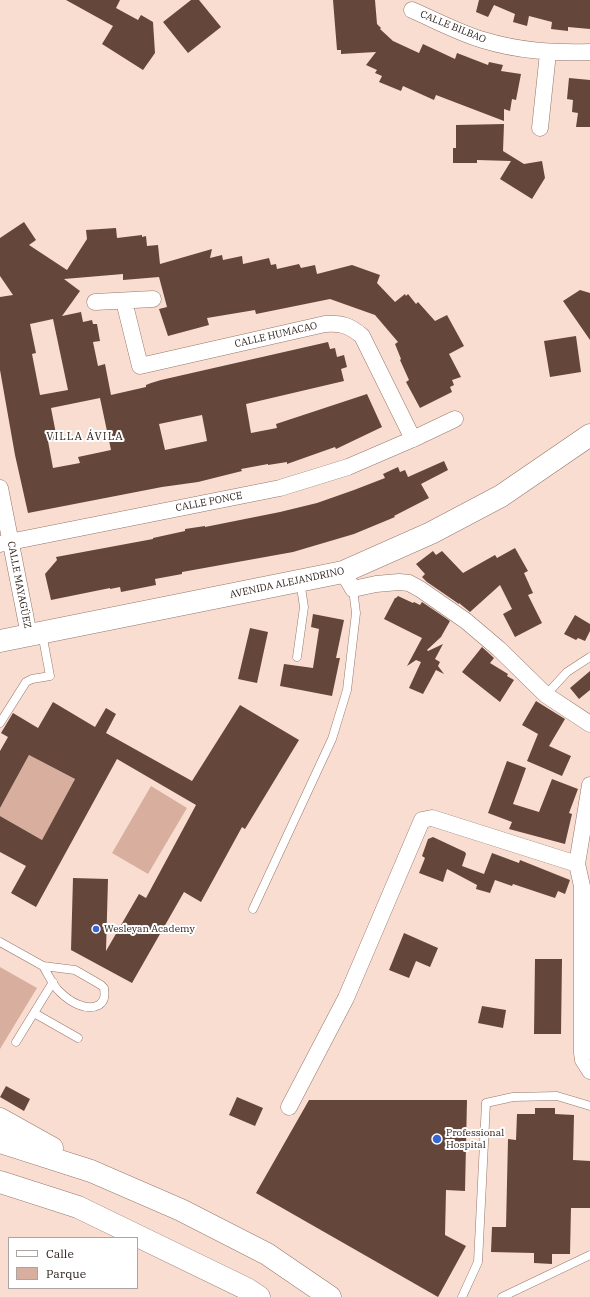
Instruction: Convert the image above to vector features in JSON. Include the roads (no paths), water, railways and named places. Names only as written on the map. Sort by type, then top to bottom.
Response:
[{"type":"main road","name":"AVENIDA ALEJANDRINO","points":[[0,641],[300,580],[348,580],[431,533],[501,496],[590,435]]},
{"type":"main road","points":[[0,1119],[91,1171]]},
{"type":"main road","points":[[0,1142],[91,1171],[181,1210],[267,1254],[330,1297]]},
{"type":"main road","points":[[0,1182],[78,1207],[247,1289],[259,1297]]},
{"type":"street","name":"CALLE BILBAO","points":[[412,10],[482,40],[548,53],[590,52]]},
{"type":"street","points":[[540,128],[548,53]]},
{"type":"street","points":[[95,302],[153,299]]},
{"type":"street","name":"CALLE HUMACAO","points":[[124,300],[140,366],[325,324],[340,323],[352,327],[362,336],[413,439]]},
{"type":"street","name":"CALLE PONCE","points":[[5,544],[280,488],[348,467],[413,439],[455,418]]},
{"type":"street","name":"CALLE MAYAGÜEZ","points":[[0,488],[5,544],[35,634]]},
{"type":"street","points":[[348,580],[409,583],[420,589],[466,621],[500,649],[546,694],[590,724]]},
{"type":"street","points":[[590,785],[577,864],[582,886],[582,1053],[583,1060],[590,1071]]},
{"type":"street","points":[[289,1107],[346,998],[422,820],[432,818],[577,864]]},
{"type":"lane","points":[[297,656],[304,607],[300,580]]},
{"type":"lane","points":[[253,909],[332,739],[347,690],[354,644],[356,613],[348,580]]},
{"type":"lane","points":[[0,723],[26,682],[32,679],[50,676],[35,634]]},
{"type":"lane","points":[[546,694],[567,672],[590,657]]},
{"type":"lane","points":[[0,942],[43,966],[75,970],[101,985],[104,988],[104,999],[101,1003],[92,1008],[84,1007],[59,992],[43,966]]},
{"type":"lane","points":[[16,1042],[53,982]]},
{"type":"lane","points":[[34,1013],[78,1038]]},
{"type":"lane","points":[[462,1297],[478,1262],[486,1103],[513,1097],[557,1096],[590,1106]]},
{"type":"lane","points":[[502,1297],[590,1255]]},
{"type":"place","name":"Wesleyan Academy","points":[[96,929]]},
{"type":"place","name":"Professional Hospital","points":[[437,1139]]},
{"type":"district","name":"VILLA ÁVILA","points":[[85,437]]}]
